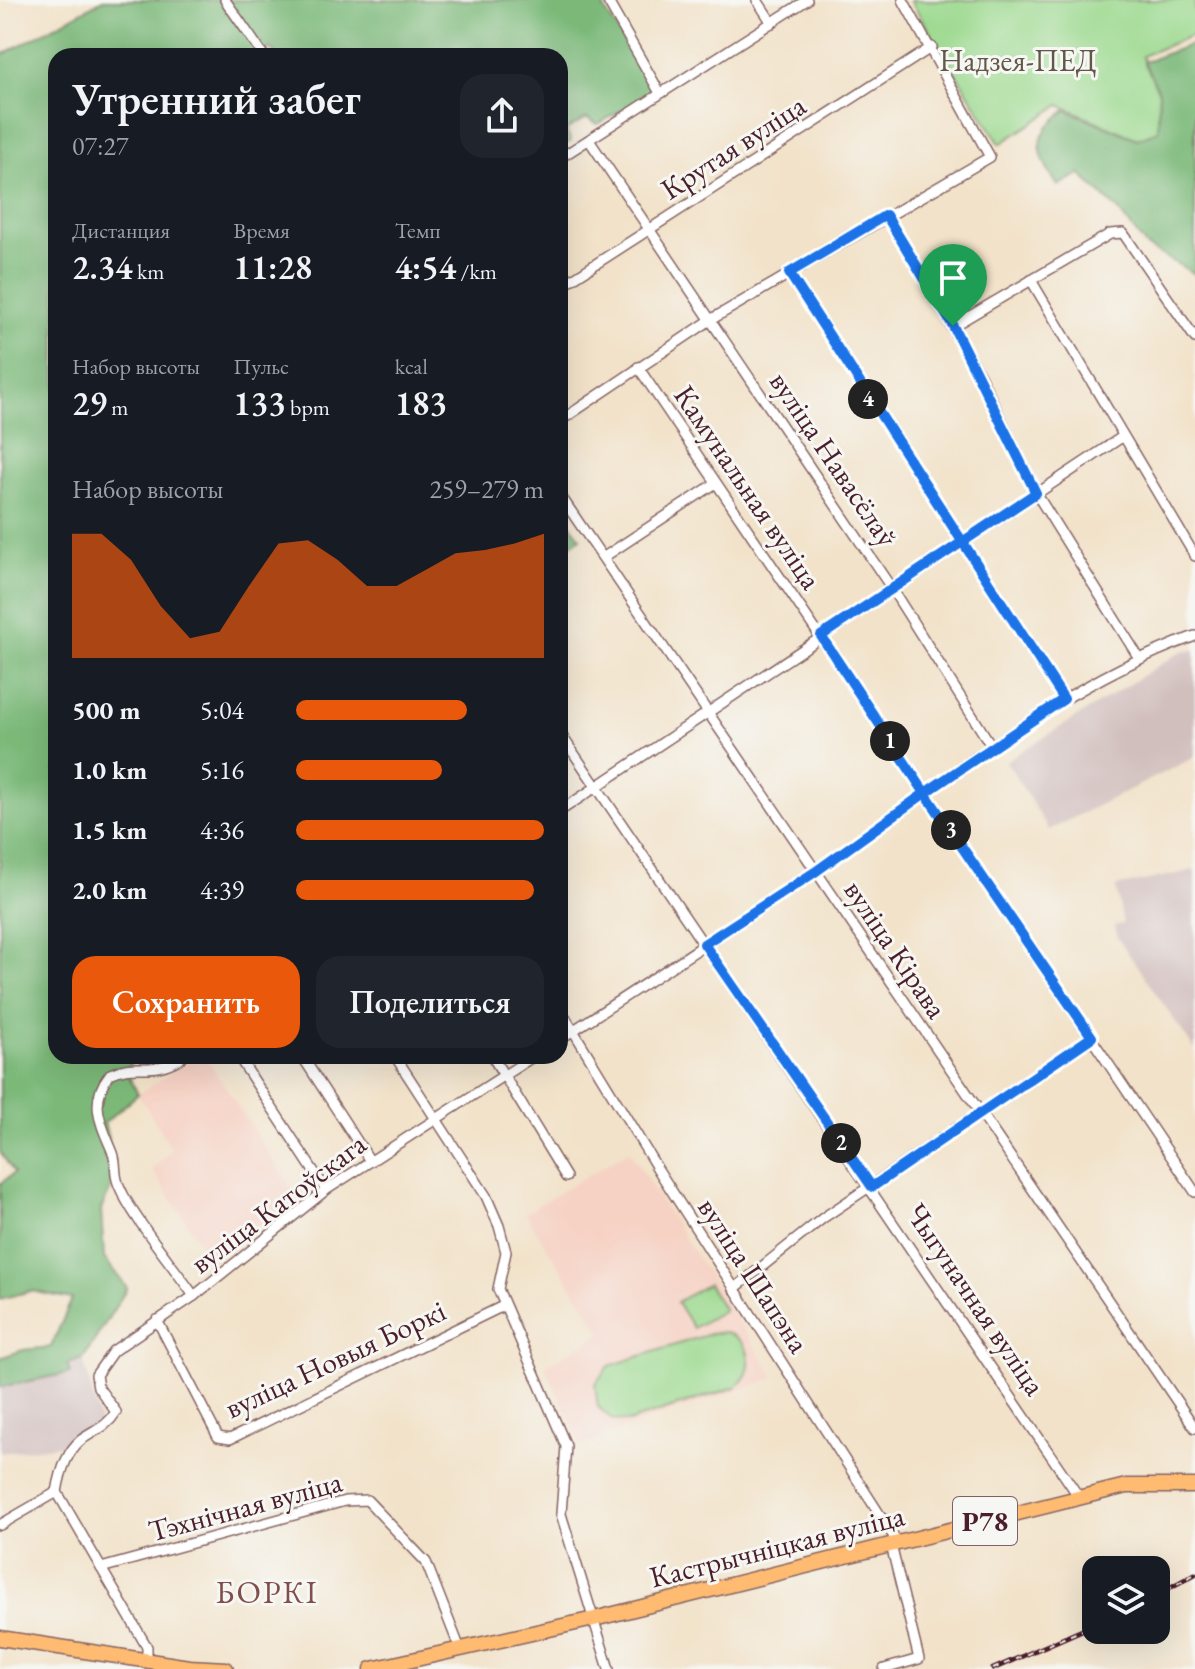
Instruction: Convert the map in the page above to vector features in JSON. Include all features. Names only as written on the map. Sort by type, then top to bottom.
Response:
[{"type":"main road","name":"Кастрычніцкая вуліца","points":[[376,1669],[594,1619],[1126,1486],[1195,1486]]},
{"type":"main road","points":[[0,1638],[189,1668],[226,1669]]},
{"type":"street","points":[[225,0],[258,48]]},
{"type":"street","points":[[607,0],[660,93]]},
{"type":"street","points":[[757,0],[772,23]]},
{"type":"street","points":[[568,153],[807,0]]},
{"type":"street","points":[[568,415],[712,319],[990,157],[932,47],[903,0]]},
{"type":"street","name":"Крутая вуліца","points":[[568,282],[932,47]]},
{"type":"street","name":"вуліца Навасёлаў","points":[[589,140],[892,589],[992,747]]},
{"type":"street","points":[[886,215],[953,326],[1036,493],[1139,658]]},
{"type":"street","points":[[953,326],[1110,234],[1123,233],[1131,240],[1195,338]]},
{"type":"street","points":[[789,273],[961,545],[1064,699]]},
{"type":"street","points":[[1031,280],[1195,556]]},
{"type":"street","name":"Камунальная вуліца","points":[[638,367],[1195,1192]]},
{"type":"street","points":[[568,806],[1122,437]]},
{"type":"street","points":[[604,557],[716,483]]},
{"type":"street","name":"вуліца Кірава","points":[[568,506],[1195,1428]]},
{"type":"street","points":[[568,1034],[815,872],[1064,699],[1139,658],[1195,636]]},
{"type":"street","name":"Чыгуначная вуліца","points":[[568,745],[872,1187],[1079,1497]]},
{"type":"street","name":"вуліца Шапэна","points":[[568,1024],[894,1544],[919,1659],[884,1669]]},
{"type":"street","points":[[734,1289],[823,1218],[1092,1037]]},
{"type":"street","points":[[169,1064],[158,1070],[132,1067],[110,1074],[98,1094],[98,1119],[117,1163],[119,1186],[194,1296]]},
{"type":"street","points":[[243,1064],[326,1190]]},
{"type":"street","points":[[307,1064],[370,1161]]},
{"type":"street","points":[[400,1064],[486,1196],[506,1252],[498,1278],[503,1306],[566,1446],[561,1514],[609,1669]]},
{"type":"street","points":[[497,1064],[566,1177]]},
{"type":"street","name":"вуліца Катоўскага","points":[[57,1492],[68,1456],[77,1443],[99,1432],[116,1412],[98,1387],[96,1375],[113,1351],[194,1296],[326,1190],[521,1064]]},
{"type":"street","name":"вуліца Новыя Боркі","points":[[157,1320],[218,1437],[230,1439],[503,1306]]},
{"type":"street","points":[[0,1525],[57,1492],[147,1647],[147,1661]]},
{"type":"street","name":"Тэхнічная вуліца","points":[[101,1568],[345,1501],[367,1500],[426,1562],[460,1649]]},
{"type":"shaded area","points":[[1195,650],[1195,757],[1049,830],[1006,761],[1182,651]]},
{"type":"shaded area","points":[[1195,870],[1195,1050],[1117,937],[1114,926],[1123,924],[1116,887]]},
{"type":"shaded area","points":[[185,1064],[210,1064],[299,1199],[212,1260],[152,1170],[172,1149],[138,1094]]},
{"type":"shaded area","points":[[629,1151],[775,1378],[633,1425],[582,1446],[545,1366],[602,1333],[525,1213]]},
{"type":"shaded area","points":[[83,1359],[101,1426],[68,1444],[0,1453],[0,1387],[70,1374],[67,1364]]},
{"type":"green space","points":[[103,0],[599,0],[651,86],[648,95],[598,124],[587,118],[568,129],[568,48],[48,48],[48,1064],[130,1064],[127,1073],[138,1094],[104,1123],[114,1162],[111,1188],[101,1209],[104,1258],[127,1288],[83,1359],[67,1364],[70,1373],[0,1387],[0,1358],[23,1350],[51,1347],[72,1299],[31,1291],[0,1299],[0,1184],[14,1173],[0,1152],[0,56]]},
{"type":"green space","name":"Надзея-ПЕД","points":[[910,0],[1195,0],[1195,34],[1142,56],[1159,92],[1158,131],[1137,139],[1060,105],[1000,144]]},
{"type":"green space","points":[[1195,43],[1195,274],[1146,246],[1118,210],[1080,174],[1058,186],[1045,163],[1041,145],[1047,128],[1066,110],[1137,139],[1158,131],[1159,92],[1144,62]]},
{"type":"green space","points":[[568,521],[581,538],[568,547]]},
{"type":"green space","points":[[708,1284],[724,1310],[693,1328],[677,1302]]},
{"type":"green space","points":[[726,1332],[741,1342],[749,1356],[747,1372],[736,1387],[628,1422],[613,1420],[598,1407],[595,1384],[609,1366],[713,1333]]},
{"type":"railway","points":[[1170,1587],[1195,1574]]},
{"type":"railway","points":[[993,1669],[1082,1630]]},
{"type":"district","name":"БОРКІ","points":[[267,1592]]},
{"type":"route","points":[[953,326],[886,215],[789,273],[961,545],[1064,699],[925,793],[1092,1037],[872,1187],[704,944],[815,872],[925,793],[821,636],[961,545],[1036,493],[953,326]]}]
